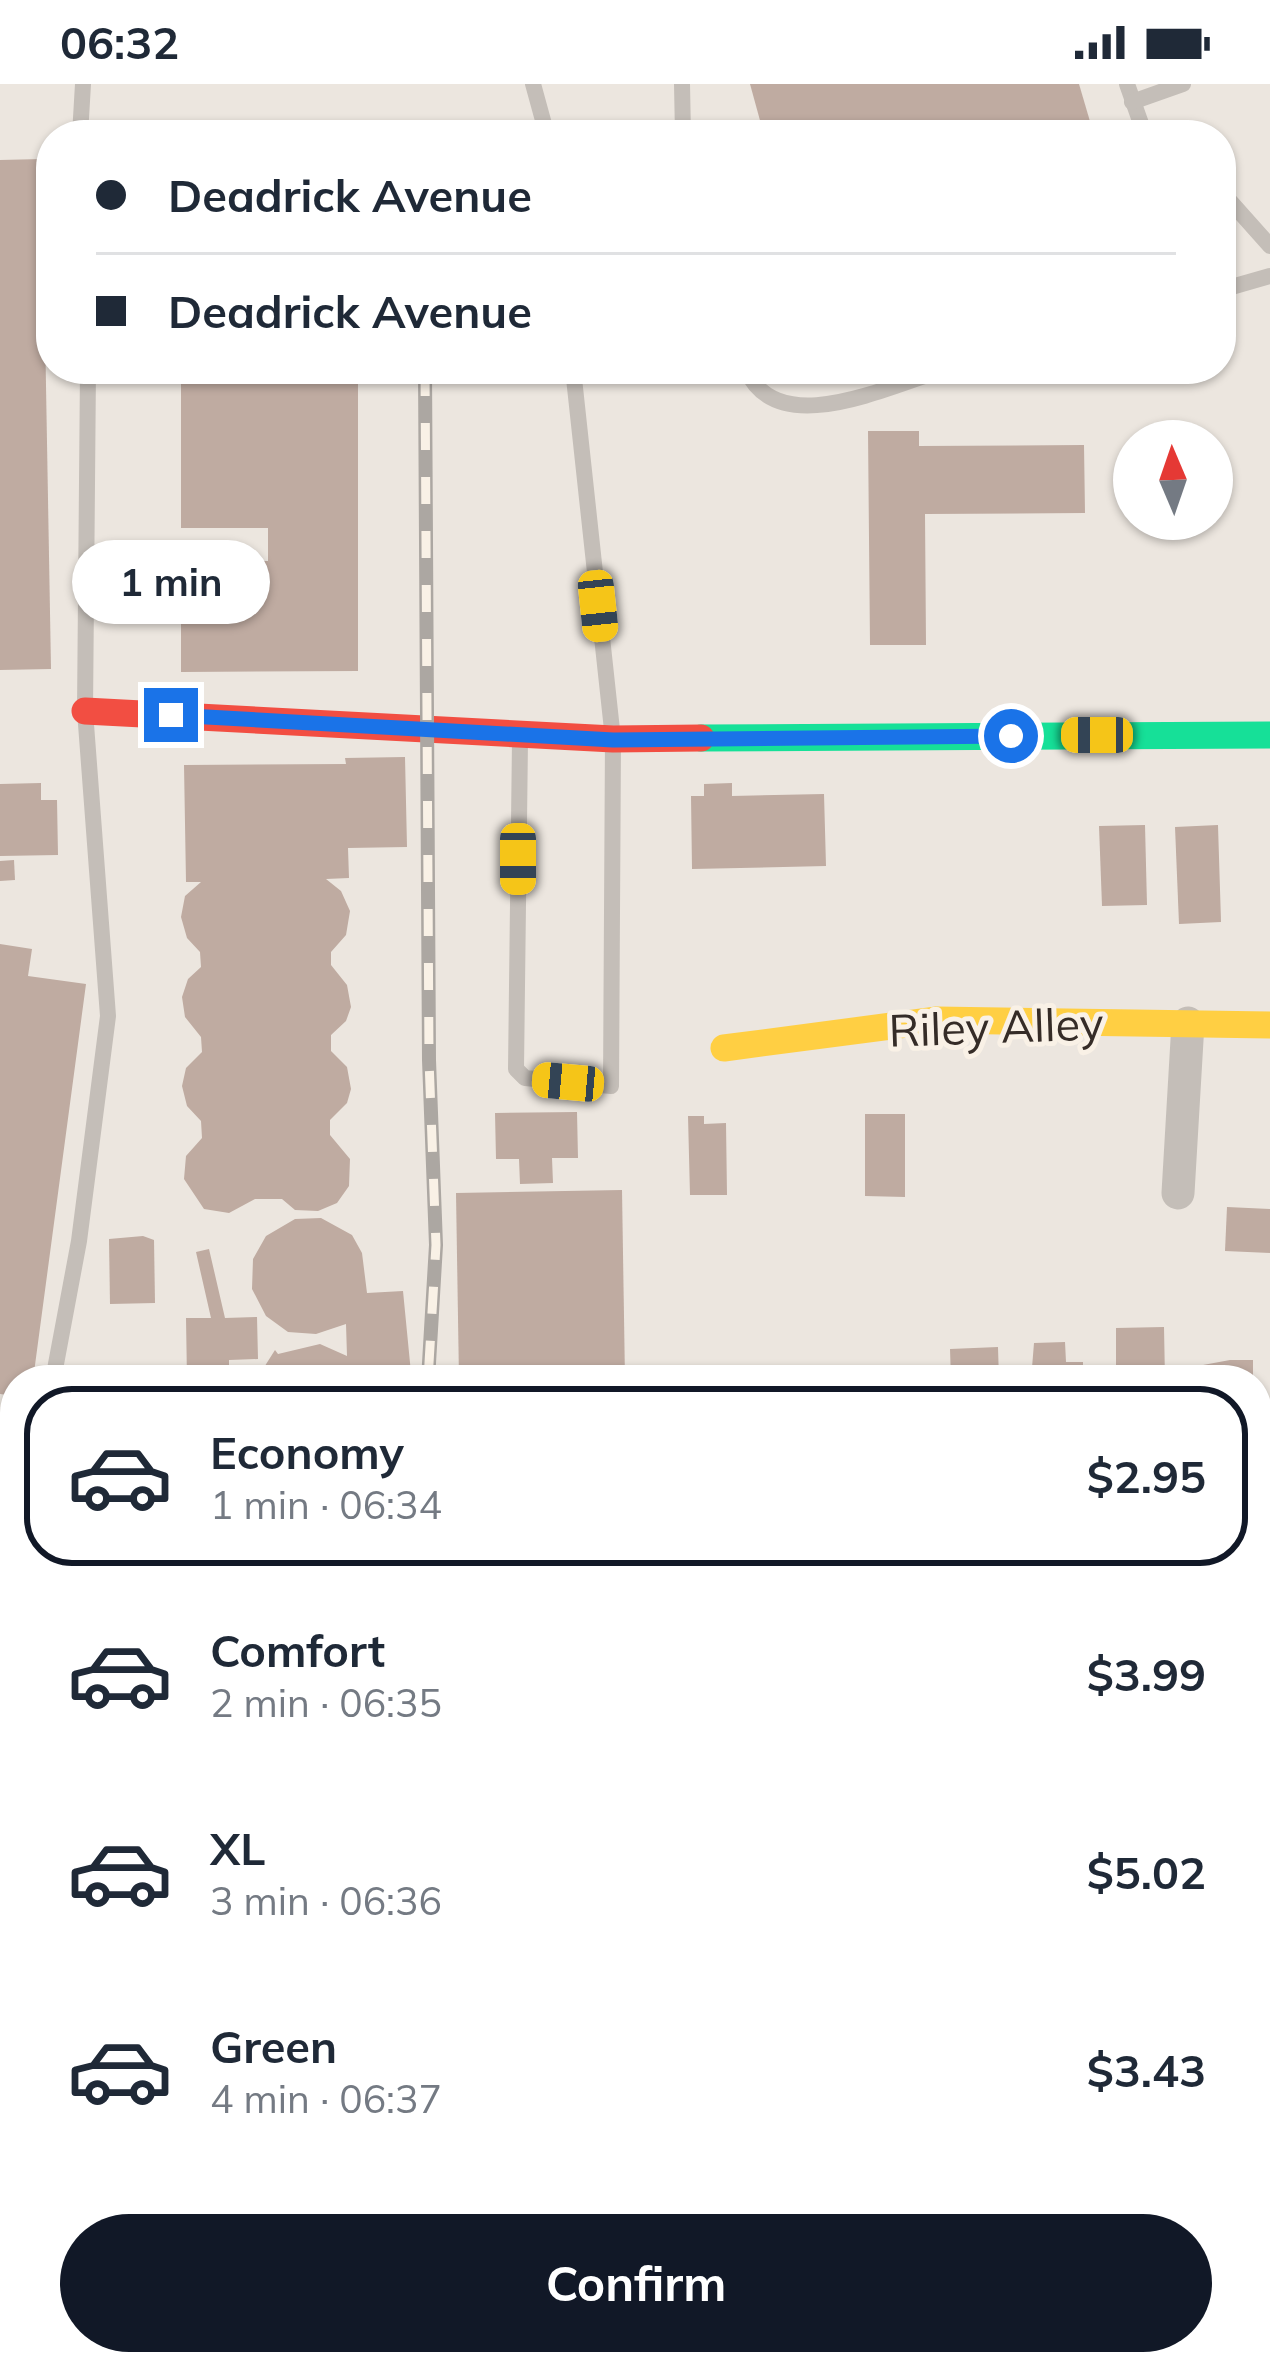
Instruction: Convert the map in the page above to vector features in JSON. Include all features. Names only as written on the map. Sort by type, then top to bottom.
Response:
[{"type":"street","points":[[85,711],[613,740],[1270,735]]},
{"type":"street","name":"Riley Alley","points":[[724,1048],[937,1020],[1270,1024]]},
{"type":"street","points":[[1178,1193],[1188,1023]]},
{"type":"lane","points":[[81,120],[83,84]]},
{"type":"lane","points":[[533,84],[543,120]]},
{"type":"lane","points":[[682,84],[683,120]]},
{"type":"lane","points":[[1130,93],[1183,84]]},
{"type":"lane","points":[[1236,208],[1270,246]]},
{"type":"lane","points":[[1236,286],[1270,276]]},
{"type":"lane","points":[[56,1365],[79,1241],[108,1016],[85,711],[88,384]]},
{"type":"lane","points":[[520,733],[517,1069],[525,1078],[611,1086],[613,740],[575,384]]},
{"type":"lane","points":[[757,384],[764,393],[800,408],[890,384]]},
{"type":"building","points":[[750,84],[1079,84],[1090,120],[760,120]]},
{"type":"building","points":[[36,159],[36,384],[46,384],[51,669],[0,670],[0,160]]},
{"type":"building","points":[[181,384],[358,384],[358,671],[181,672],[181,561],[268,561],[268,528],[181,528]]},
{"type":"building","points":[[868,431],[919,431],[919,446],[1084,445],[1085,513],[925,514],[926,645],[870,645]]},
{"type":"building","points":[[405,757],[407,847],[348,848],[349,878],[326,879],[341,891],[350,911],[346,935],[331,952],[331,965],[347,985],[351,1007],[346,1021],[331,1035],[331,1051],[347,1067],[351,1089],[347,1103],[330,1120],[330,1135],[350,1159],[349,1186],[337,1203],[318,1211],[295,1210],[282,1199],[255,1199],[229,1213],[204,1209],[184,1179],[186,1156],[202,1138],[201,1121],[187,1106],[182,1086],[186,1068],[202,1052],[201,1037],[185,1017],[182,997],[188,979],[201,967],[200,952],[187,938],[181,917],[185,896],[201,882],[186,882],[184,765],[346,764],[345,758]]},
{"type":"building","points":[[41,783],[41,800],[57,800],[58,855],[0,856],[0,784]]},
{"type":"building","points":[[732,783],[732,796],[824,794],[826,866],[692,869],[691,796],[704,796],[704,784]]},
{"type":"building","points":[[1145,825],[1147,905],[1102,906],[1099,826]]},
{"type":"building","points":[[1218,825],[1221,922],[1179,924],[1175,827]]},
{"type":"building","points":[[14,860],[15,880],[0,881],[0,861]]},
{"type":"building","points":[[0,944],[32,949],[28,976],[86,984],[35,1365],[0,1365]]},
{"type":"building","points":[[577,1112],[578,1158],[552,1158],[553,1183],[520,1184],[519,1159],[496,1159],[495,1113]]},
{"type":"building","points":[[865,1114],[905,1114],[905,1197],[865,1196]]},
{"type":"building","points":[[688,1116],[704,1116],[704,1124],[726,1123],[727,1195],[690,1195]]},
{"type":"building","points":[[622,1190],[625,1365],[459,1365],[456,1193]]},
{"type":"building","points":[[1227,1207],[1270,1209],[1270,1253],[1225,1251]]},
{"type":"building","points":[[321,1218],[352,1235],[362,1253],[367,1293],[403,1291],[410,1365],[266,1365],[275,1350],[278,1354],[320,1344],[347,1356],[346,1324],[316,1334],[288,1332],[266,1316],[252,1289],[253,1259],[266,1236],[295,1219]]},
{"type":"building","points":[[143,1236],[154,1240],[155,1303],[110,1304],[109,1239]]},
{"type":"building","points":[[209,1249],[225,1318],[257,1317],[258,1359],[187,1365],[186,1318],[211,1318],[196,1252]]},
{"type":"building","points":[[1164,1327],[1165,1365],[1116,1365],[1116,1328]]},
{"type":"building","points":[[1065,1342],[1066,1362],[1083,1365],[1032,1365],[1034,1343]]},
{"type":"building","points":[[998,1347],[999,1365],[951,1365],[950,1349]]},
{"type":"building","points":[[1230,1360],[1253,1360],[1253,1365],[1203,1365]]},
{"type":"railway","points":[[425,384],[429,1060],[436,1245],[429,1365]]},
{"type":"traffic: fast","points":[[701,738],[1270,735]]},
{"type":"traffic: slow","points":[[724,1048],[937,1020],[1270,1025]]},
{"type":"traffic: jam","points":[[85,711],[613,739],[701,738]]},
{"type":"route","points":[[171,715],[430,726],[613,740],[1011,736]]}]
